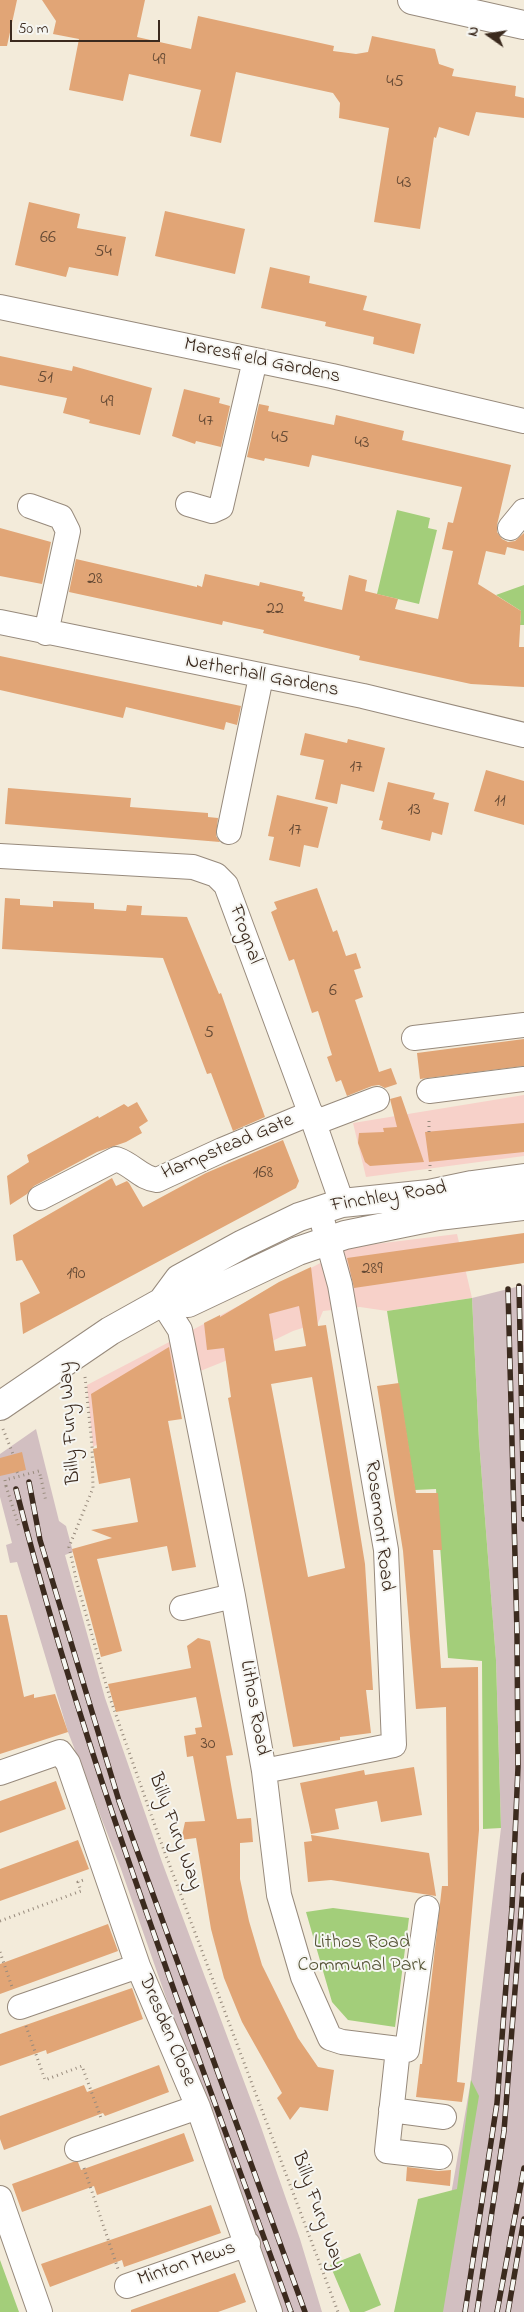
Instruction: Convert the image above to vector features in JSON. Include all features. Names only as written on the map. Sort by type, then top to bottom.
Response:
[{"type":"main road","points":[[412,0],[524,25]]},
{"type":"main road","name":"Finchley Road","points":[[0,1406],[110,1330],[162,1302],[179,1279],[250,1240],[330,1206],[429,1194],[472,1185],[524,1178]]},
{"type":"main road","name":"Finchley Road","points":[[162,1302],[188,1303],[298,1251],[327,1240],[438,1216],[524,1206]]},
{"type":"street","name":"Maresfield Gardens","points":[[0,307],[255,360],[524,421]]},
{"type":"street","points":[[188,504],[212,511],[221,507],[255,360]]},
{"type":"street","points":[[30,506],[61,517],[68,531],[46,633]]},
{"type":"street","name":"Netherhall Gardens","points":[[0,622],[261,677],[372,698],[524,735]]},
{"type":"street","points":[[229,832],[261,677]]},
{"type":"street","name":"Frognal","points":[[0,856],[193,867],[221,878],[226,885],[312,1118],[330,1206]]},
{"type":"street","points":[[414,1038],[524,1025]]},
{"type":"street","points":[[429,1091],[524,1079]]},
{"type":"street","points":[[312,1118],[377,1100]]},
{"type":"street","name":"Hampstead Gate","points":[[40,1198],[116,1159],[130,1164],[146,1179],[157,1180],[222,1150],[312,1118]]},
{"type":"street","name":"Rosemont Road","points":[[264,1771],[394,1746],[386,1550],[340,1285],[327,1240],[330,1206]]},
{"type":"street","name":"Lithos Road","points":[[162,1302],[180,1330],[233,1596],[264,1771],[279,1895],[303,1977],[322,2024],[330,2038],[342,2042],[403,2050]]},
{"type":"street","points":[[182,1608],[233,1596]]},
{"type":"street","name":"Dresden Close","points":[[0,1773],[60,1752],[68,1763],[138,1966],[198,2107],[248,2244],[270,2312]]},
{"type":"street","points":[[427,1908],[391,2110],[387,2151],[440,2157]]},
{"type":"street","points":[[17,2000],[138,1966]]},
{"type":"street","points":[[77,2149],[198,2107]]},
{"type":"street","points":[[391,2110],[444,2117]]},
{"type":"street","points":[[0,2198],[40,2312]]},
{"type":"street","name":"Minton Mews","points":[[122,2278],[248,2244]]},
{"type":"path","points":[[429,1117],[429,1132]]},
{"type":"path","name":"Billy Fury Way","points":[[82,1350],[92,1444],[93,1488],[69,1547],[77,1583],[110,1698],[159,1837],[338,2312]]},
{"type":"path","points":[[0,1420],[13,1454]]},
{"type":"path","points":[[19,1527],[5,1480],[18,1474],[39,1471],[46,1502]]},
{"type":"path","points":[[0,1921],[81,1892],[78,1882],[106,1871]]},
{"type":"path","points":[[0,1952],[45,2080],[82,2066],[108,2137]]},
{"type":"path","points":[[77,2149],[122,2278]]},
{"type":"shaded area","points":[[524,1095],[524,1156],[366,1177],[353,1123]]},
{"type":"shaded area","points":[[457,1234],[472,1298],[387,1311],[360,1307],[323,1311],[318,1323],[293,1331],[260,1347],[153,1390],[154,1411],[93,1447],[87,1385],[351,1247]]},
{"type":"shaded area","points":[[524,1285],[524,2312],[427,2312],[437,2275],[471,2080],[501,1828],[496,1660],[479,1441],[472,1298]]},
{"type":"shaded area","points":[[36,1429],[59,1521],[66,1526],[73,1552],[65,1555],[105,1698],[162,1862],[261,2127],[300,2239],[322,2312],[276,2312],[121,1869],[68,1732],[17,1562],[10,1563],[6,1545],[12,1543],[0,1497],[0,1454]]},
{"type":"green space","points":[[397,510],[430,518],[428,528],[437,530],[419,604],[377,594]]},
{"type":"green space","points":[[524,585],[524,625],[520,625],[521,611],[496,595]]},
{"type":"green space","points":[[472,1298],[479,1441],[496,1660],[501,1828],[483,1829],[482,1661],[448,1658],[436,1489],[415,1490],[387,1311]]},
{"type":"green space","name":"Lithos Road Communal Park","points":[[333,1908],[409,1918],[395,2027],[348,2020],[332,2002],[306,1912]]},
{"type":"green space","points":[[471,2080],[479,2096],[443,2312],[394,2312],[418,2199],[457,2189]]},
{"type":"green space","points":[[360,2253],[381,2305],[364,2312],[350,2312],[330,2265]]},
{"type":"green space","points":[[0,2260],[19,2312],[0,2312]]},
{"type":"building","points":[[0,0],[17,0],[7,46],[0,46]]},
{"type":"building","points":[[42,0],[145,0],[137,37],[191,49],[198,16],[334,46],[333,51],[356,54],[368,52],[372,36],[435,49],[439,64],[454,69],[452,76],[516,86],[515,96],[524,98],[524,118],[476,112],[469,136],[439,127],[436,138],[434,137],[420,229],[374,222],[389,128],[339,118],[340,103],[333,93],[236,72],[221,143],[190,136],[201,90],[129,74],[123,101],[69,90],[79,39],[53,34],[56,21]]},
{"type":"building","points":[[29,202],[80,214],[77,228],[126,237],[118,276],[69,267],[66,277],[15,265]]},
{"type":"building","points":[[165,211],[245,229],[235,274],[155,256]]},
{"type":"building","points":[[270,267],[310,276],[309,283],[367,296],[363,310],[421,324],[414,354],[373,344],[374,337],[325,326],[326,322],[261,308]]},
{"type":"building","points":[[0,356],[72,371],[73,366],[152,388],[140,435],[89,423],[90,420],[63,413],[67,398],[0,385]]},
{"type":"building","points":[[184,389],[220,398],[219,403],[230,406],[221,447],[196,441],[195,444],[172,436]]},
{"type":"building","points":[[259,404],[269,406],[268,411],[334,425],[336,415],[404,431],[402,440],[511,465],[497,532],[502,539],[508,542],[515,541],[524,533],[524,551],[507,547],[505,555],[486,551],[478,584],[521,611],[519,647],[524,647],[524,687],[471,684],[359,660],[360,656],[263,633],[264,630],[223,621],[222,625],[69,592],[76,559],[197,587],[197,585],[202,587],[205,574],[259,586],[260,582],[303,592],[304,601],[342,610],[349,575],[367,580],[365,591],[398,599],[395,609],[438,619],[453,551],[442,549],[448,522],[453,523],[462,487],[312,455],[309,467],[265,458],[264,461],[247,457]]},
{"type":"building","points":[[0,528],[51,542],[42,584],[0,576]]},
{"type":"building","points":[[0,656],[241,706],[237,725],[226,722],[224,730],[126,707],[123,718],[0,690]]},
{"type":"building","points":[[305,733],[347,743],[348,739],[385,748],[374,792],[341,784],[337,804],[315,799],[324,760],[300,755]]},
{"type":"building","points":[[486,770],[524,781],[524,825],[474,811]]},
{"type":"building","points":[[388,782],[435,793],[433,799],[449,803],[442,835],[432,832],[430,841],[381,829],[383,821],[379,820]]},
{"type":"building","points":[[8,788],[131,798],[130,807],[208,813],[208,817],[218,818],[216,836],[220,842],[5,824]]},
{"type":"building","points":[[277,795],[328,807],[318,848],[304,845],[300,867],[269,860],[274,837],[268,836]]},
{"type":"building","points":[[317,888],[333,932],[337,930],[346,956],[356,953],[361,968],[354,970],[363,997],[355,1000],[379,1072],[391,1068],[397,1084],[385,1088],[379,1085],[372,1086],[347,1096],[341,1080],[336,1082],[327,1057],[332,1055],[318,1011],[312,1013],[294,959],[289,961],[271,912],[277,909],[274,902]]},
{"type":"building","points":[[5,898],[20,899],[20,905],[53,907],[53,901],[94,903],[94,909],[126,911],[127,905],[142,906],[141,915],[187,917],[219,994],[221,993],[265,1117],[233,1131],[211,1073],[207,1074],[163,958],[2,949]]},
{"type":"building","points":[[524,1039],[524,1066],[420,1079],[417,1053]]},
{"type":"building","points":[[401,1096],[424,1162],[370,1166],[365,1162],[358,1143],[359,1133],[384,1132],[383,1128],[397,1127],[390,1099]]},
{"type":"building","points":[[137,1102],[148,1121],[139,1127],[142,1133],[126,1142],[97,1152],[34,1186],[27,1194],[10,1205],[7,1176],[29,1162],[27,1155],[98,1116],[99,1118],[124,1104],[128,1107]]},
{"type":"building","points":[[524,1123],[524,1152],[429,1162],[425,1132]]},
{"type":"building","points":[[283,1140],[299,1181],[296,1188],[23,1334],[20,1303],[40,1293],[22,1260],[16,1261],[13,1235],[112,1178],[116,1186],[127,1181],[143,1207],[206,1173]]},
{"type":"building","points":[[524,1233],[524,1263],[354,1288],[347,1258]]},
{"type":"building","points":[[311,1267],[318,1326],[326,1325],[365,1564],[373,1690],[366,1690],[371,1733],[340,1737],[340,1740],[293,1747],[228,1398],[231,1397],[224,1348],[207,1350],[204,1323],[220,1315],[220,1317],[279,1282]],"holes":[[[299,1306],[306,1346],[275,1351],[269,1314]],[[312,1377],[345,1568],[308,1577],[271,1384]]]},
{"type":"building","points":[[169,1347],[182,1419],[168,1421],[196,1567],[172,1571],[167,1546],[97,1559],[122,1651],[101,1657],[72,1549],[112,1538],[91,1530],[138,1522],[130,1478],[99,1484],[93,1449],[97,1448],[91,1394]]},
{"type":"building","points":[[399,1383],[416,1493],[438,1493],[442,1550],[433,1550],[441,1668],[478,1667],[479,1830],[457,2082],[465,2083],[462,2102],[416,2097],[420,2064],[422,2064],[442,1886],[448,1886],[446,1707],[416,1709],[403,1551],[377,1386]]},
{"type":"building","points":[[22,1452],[26,1470],[0,1476],[0,1458]]},
{"type":"building","points":[[0,1615],[7,1615],[24,1697],[34,1694],[34,1698],[55,1694],[68,1732],[0,1754]]},
{"type":"building","points":[[198,1638],[210,1641],[233,1755],[226,1756],[237,1819],[251,1818],[253,1842],[240,1843],[240,1879],[249,1921],[262,1965],[298,2038],[318,2067],[334,2070],[328,2111],[300,2107],[290,2120],[277,2098],[282,2093],[242,2022],[224,1978],[211,1929],[196,1838],[181,1840],[185,1822],[205,1821],[193,1756],[187,1757],[184,1736],[196,1734],[195,1728],[202,1727],[196,1697],[116,1712],[108,1684],[191,1668],[187,1646]]},
{"type":"building","points":[[414,1767],[422,1815],[381,1822],[377,1801],[335,1809],[339,1829],[311,1834],[300,1783],[364,1770],[365,1775]]},
{"type":"building","points":[[56,1781],[66,1809],[0,1833],[0,1801]]},
{"type":"building","points":[[311,1835],[429,1853],[436,1896],[331,1880],[308,1882],[304,1842],[312,1841]]},
{"type":"building","points":[[78,1840],[89,1869],[0,1901],[0,1869]]},
{"type":"building","points":[[108,1924],[118,1951],[0,1994],[0,1964]]},
{"type":"building","points":[[132,1988],[143,2019],[47,2054],[46,2050],[0,2066],[0,2034]]},
{"type":"building","points":[[159,2065],[169,2092],[105,2116],[103,2113],[4,2150],[0,2139],[0,2116],[84,2085],[87,2092]]},
{"type":"building","points":[[184,2133],[194,2161],[97,2195],[94,2186],[22,2212],[12,2184],[73,2162],[78,2162],[81,2170]]},
{"type":"building","points":[[407,2167],[438,2171],[451,2170],[450,2186],[406,2181]]},
{"type":"building","points":[[211,2205],[221,2233],[124,2267],[122,2260],[50,2287],[41,2264]]},
{"type":"building","points":[[235,2273],[246,2302],[218,2312],[131,2312],[131,2310]]},
{"type":"railway","points":[[519,1286],[524,1519]]},
{"type":"railway","points":[[465,2312],[497,2103],[512,1907],[518,1767],[517,1633],[508,1289]]},
{"type":"railway","points":[[29,1482],[40,1540],[119,1801],[305,2312]]},
{"type":"railway","points":[[16,1489],[44,1594],[108,1801],[143,1904],[291,2312]]},
{"type":"railway","points":[[477,2312],[504,2131],[524,1875]]},
{"type":"railway","points":[[497,2312],[524,2168]]},
{"type":"railway","points":[[508,2312],[524,2219]]}]
